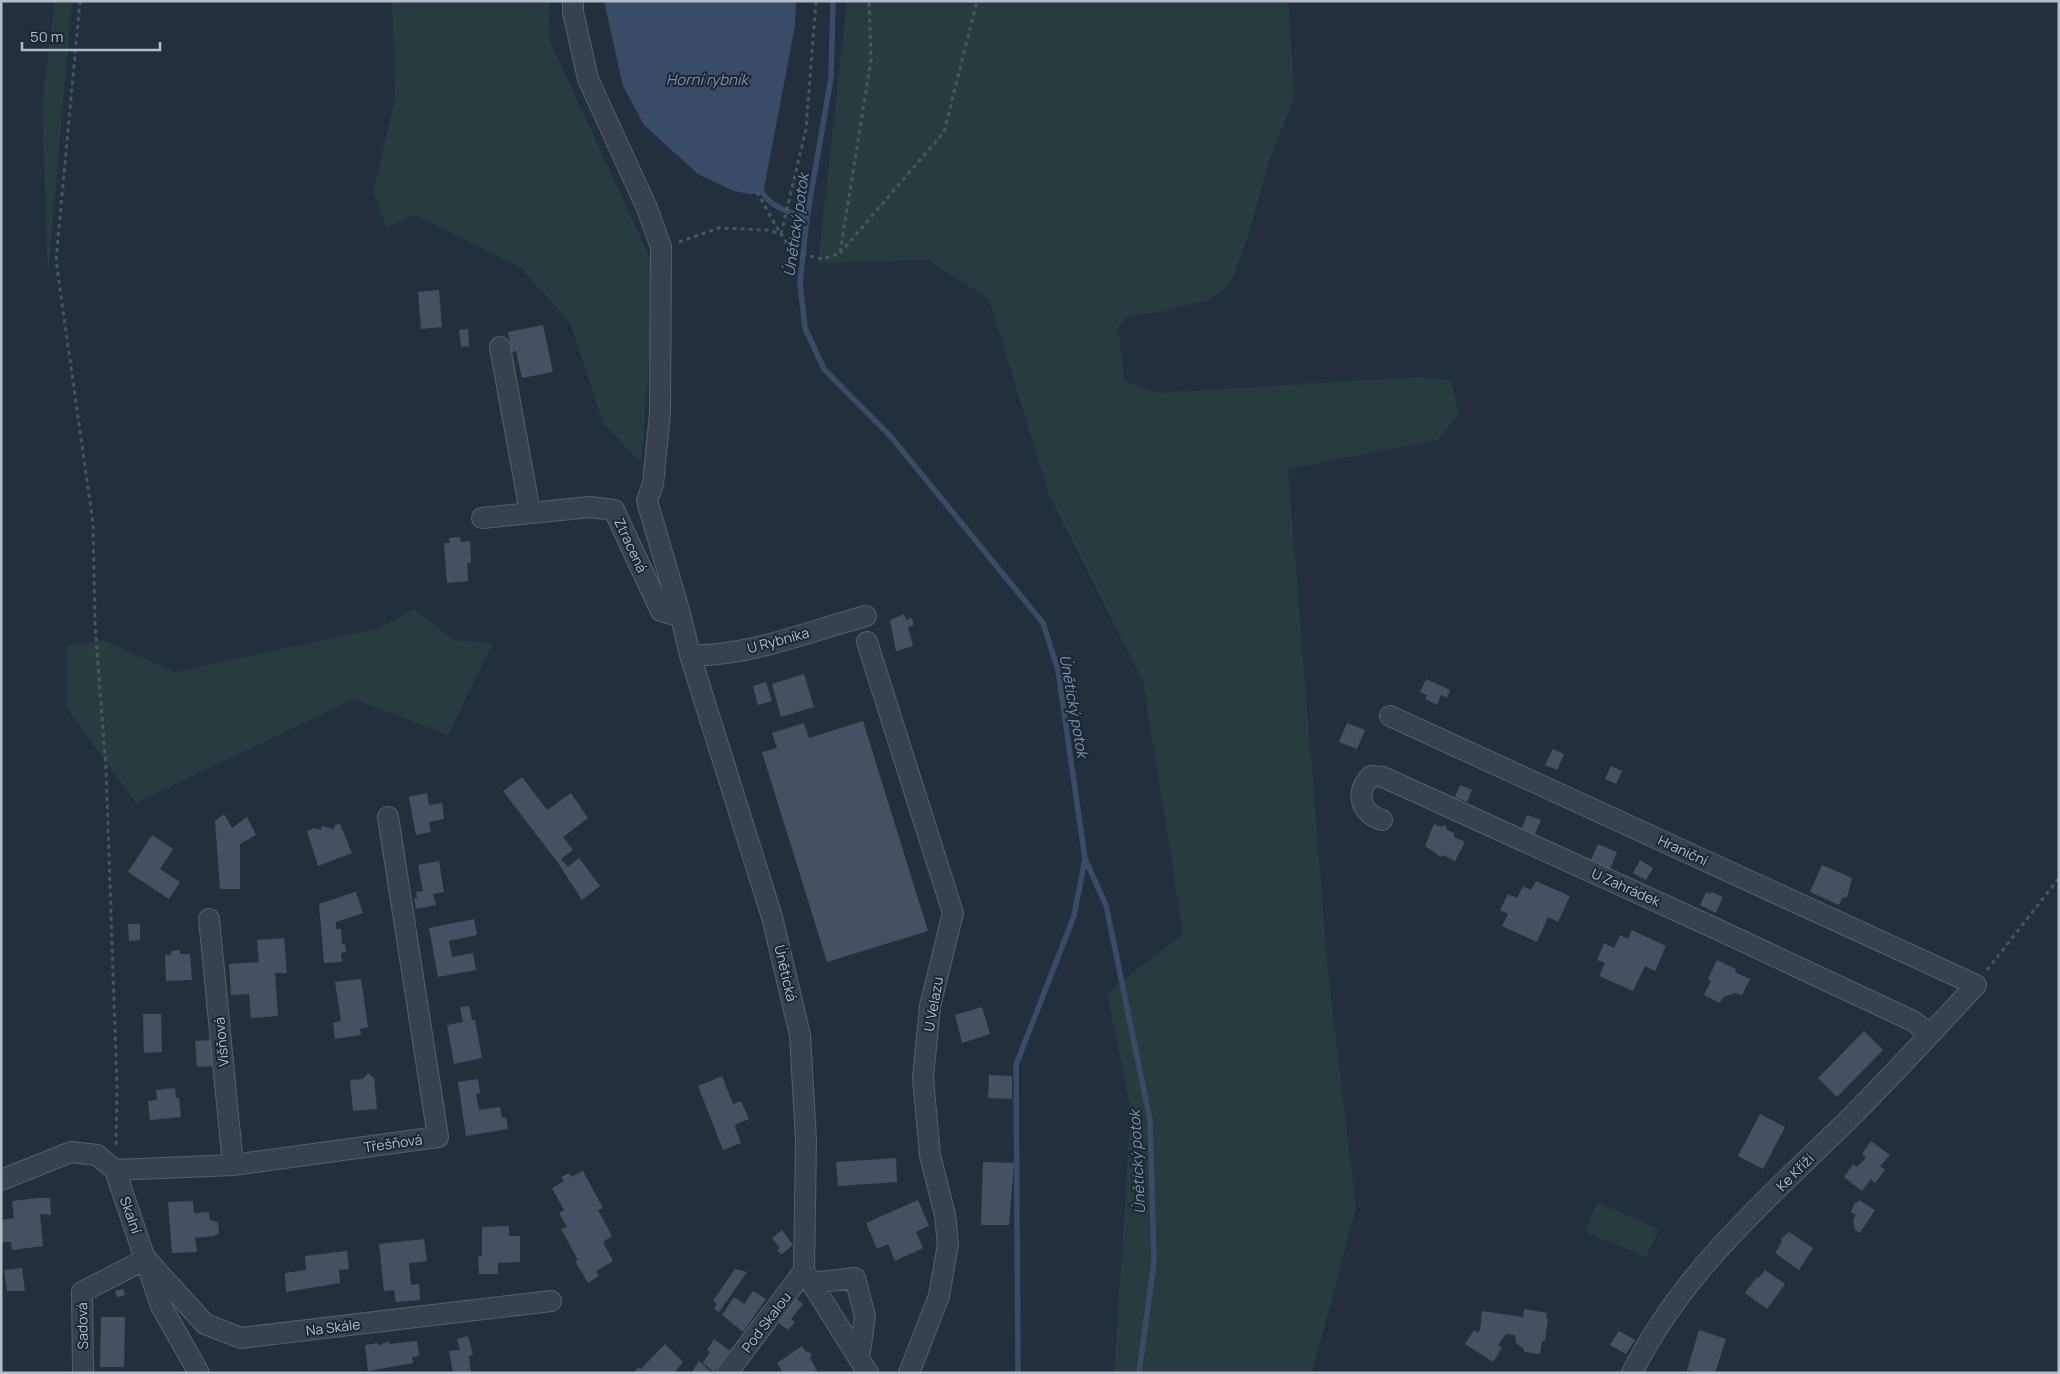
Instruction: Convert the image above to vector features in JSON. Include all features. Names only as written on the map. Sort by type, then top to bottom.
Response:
[{"type":"street","points":[[573,1],[573,12],[588,79],[647,208],[662,247]]},
{"type":"street","name":"Únětická","points":[[662,247],[660,413],[652,484],[647,501],[681,617],[690,655],[772,917],[800,1035],[806,1140],[808,1277]]},
{"type":"street","points":[[500,347],[530,512]]},
{"type":"street","name":"Ztracená","points":[[482,518],[590,506],[614,510],[661,611],[681,617]]},
{"type":"street","name":"U Rybníka","points":[[690,655],[702,656],[748,648],[866,616]]},
{"type":"street","name":"U Velazu","points":[[867,642],[953,913],[930,1006],[923,1078],[930,1155],[946,1215],[948,1244],[940,1296],[909,1373]]},
{"type":"street","name":"Hraniční","points":[[1390,716],[1976,985]]},
{"type":"street","name":"U Zahrádek","points":[[1382,820],[1372,817],[1364,809],[1362,803],[1361,796],[1364,783],[1371,776],[1383,777],[1708,925],[1913,1021],[1930,1034]]},
{"type":"street","name":"Třešňová","points":[[115,1170],[233,1166],[438,1137],[388,817]]},
{"type":"street","name":"Višňová","points":[[209,919],[233,1166]]},
{"type":"street","name":"Ke Kříži","points":[[1632,1373],[1665,1314],[1695,1276],[1740,1226],[1874,1095],[1976,985]]},
{"type":"street","points":[[1,1180],[71,1152],[97,1155],[115,1170]]},
{"type":"street","name":"Skalní","points":[[115,1170],[161,1306],[199,1373]]},
{"type":"street","name":"Na Skále","points":[[146,1259],[206,1324],[241,1338],[551,1301]]},
{"type":"street","name":"Sadová","points":[[83,1373],[82,1292],[146,1259]]},
{"type":"street","points":[[808,1277],[864,1366]]},
{"type":"street","points":[[808,1277],[855,1278],[865,1316],[864,1366]]},
{"type":"street","name":"Pod Skalou","points":[[727,1373],[808,1277]]},
{"type":"path","points":[[80,1],[56,260],[93,522],[95,624],[106,769],[116,1078],[115,1170]]},
{"type":"path","points":[[781,234],[806,129],[816,1]]},
{"type":"path","points":[[840,253],[871,60],[870,1]]},
{"type":"path","points":[[757,192],[792,251],[822,260],[840,253],[944,132],[977,1]]},
{"type":"path","points":[[662,247],[719,228],[768,230],[781,234]]},
{"type":"path","points":[[1976,985],[2059,878]]},
{"type":"green space","points":[[55,1],[72,1],[48,276],[42,103]]},
{"type":"green space","points":[[392,1],[549,1],[550,41],[656,271],[641,463],[603,423],[570,323],[520,267],[415,215],[386,227],[373,191],[395,99]]},
{"type":"green space","points":[[847,1],[1288,1],[1295,96],[1268,163],[1251,227],[1234,275],[1224,290],[1207,300],[1161,312],[1127,316],[1118,328],[1125,381],[1156,393],[1418,377],[1451,380],[1459,414],[1438,440],[1288,469],[1328,971],[1356,1208],[1312,1373],[1114,1373],[1131,1111],[1107,993],[1183,934],[1143,681],[1049,495],[989,299],[928,260],[818,263]]},
{"type":"green space","points":[[414,609],[454,640],[493,643],[448,735],[354,699],[136,803],[66,707],[66,646],[103,640],[175,672],[380,628]]},
{"type":"green space","points":[[1597,1202],[1659,1229],[1646,1257],[1585,1232]]},
{"type":"water","name":"Horní rybník","points":[[604,1],[796,1],[795,26],[763,194],[734,191],[698,174],[644,125],[623,86]]},
{"type":"building","points":[[439,290],[442,327],[421,329],[418,292]]},
{"type":"building","points":[[543,325],[553,372],[522,378],[516,351],[512,352],[508,332]]},
{"type":"building","points":[[468,329],[469,346],[461,347],[459,330]]},
{"type":"building","points":[[460,537],[461,542],[470,541],[471,563],[467,563],[468,581],[447,583],[444,543],[450,543],[449,538]]},
{"type":"building","points":[[904,614],[906,620],[912,618],[914,625],[908,627],[913,646],[896,651],[890,620]]},
{"type":"building","points":[[804,674],[814,707],[781,717],[772,684]]},
{"type":"building","points":[[1426,679],[1450,690],[1447,698],[1441,695],[1437,705],[1425,699],[1427,695],[1420,692]]},
{"type":"building","points":[[766,682],[772,701],[758,705],[753,686]]},
{"type":"building","points":[[863,721],[928,931],[827,962],[762,752],[777,748],[772,733],[804,723],[809,738]]},
{"type":"building","points":[[1347,723],[1365,730],[1357,749],[1339,742]]},
{"type":"building","points":[[1553,749],[1564,754],[1557,770],[1545,765]]},
{"type":"building","points":[[1611,766],[1622,771],[1616,784],[1605,779]]},
{"type":"building","points":[[522,777],[547,810],[571,793],[588,818],[563,837],[573,850],[561,859],[568,867],[579,858],[600,886],[582,900],[558,863],[503,791]]},
{"type":"building","points":[[1460,785],[1472,790],[1467,802],[1455,797]]},
{"type":"building","points":[[427,793],[429,805],[442,803],[444,819],[429,822],[431,832],[416,835],[409,797]]},
{"type":"building","points":[[224,814],[232,828],[247,817],[256,835],[240,844],[240,889],[220,889],[215,821]]},
{"type":"building","points":[[1527,815],[1541,820],[1535,834],[1522,828]]},
{"type":"building","points":[[340,824],[352,853],[318,866],[307,831],[314,828],[321,830],[322,826],[334,829],[335,825]]},
{"type":"building","points":[[1434,824],[1441,827],[1445,825],[1447,830],[1454,833],[1454,837],[1465,842],[1455,861],[1443,855],[1441,857],[1425,846]]},
{"type":"building","points":[[152,835],[173,849],[160,869],[180,882],[169,899],[128,872]]},
{"type":"building","points":[[1598,844],[1617,852],[1610,869],[1591,860]]},
{"type":"building","points":[[1640,860],[1653,868],[1646,880],[1633,873]]},
{"type":"building","points":[[439,861],[444,892],[433,894],[436,905],[416,909],[414,898],[417,898],[416,892],[423,891],[418,865]]},
{"type":"building","points":[[1822,865],[1852,878],[1847,897],[1842,898],[1839,905],[1810,892]]},
{"type":"building","points":[[1536,881],[1570,896],[1558,922],[1548,917],[1537,942],[1502,926],[1508,914],[1500,910],[1508,894],[1517,898],[1523,886],[1531,890]]},
{"type":"building","points":[[358,891],[356,893],[363,913],[336,922],[336,929],[341,929],[342,944],[345,944],[346,952],[341,953],[342,962],[324,963],[319,904]]},
{"type":"building","points":[[1706,892],[1710,894],[1712,892],[1723,897],[1716,913],[1700,905]]},
{"type":"building","points":[[474,919],[477,935],[449,941],[452,957],[473,953],[476,970],[438,977],[429,928]]},
{"type":"building","points":[[128,924],[140,924],[140,940],[129,941]]},
{"type":"building","points":[[1632,930],[1666,946],[1655,971],[1645,966],[1633,991],[1599,976],[1605,963],[1597,960],[1604,943],[1614,948],[1620,935],[1628,939]]},
{"type":"building","points":[[284,938],[287,973],[275,973],[278,1016],[251,1018],[249,994],[231,995],[229,964],[259,962],[257,940]]},
{"type":"building","points":[[180,950],[180,954],[190,954],[192,980],[166,981],[165,955],[171,955],[171,951]]},
{"type":"building","points":[[1717,960],[1736,969],[1735,972],[1750,979],[1742,995],[1736,993],[1723,997],[1720,1003],[1704,995],[1711,981],[1708,979]]},
{"type":"building","points":[[361,979],[368,1027],[360,1029],[361,1035],[335,1039],[333,1023],[341,1021],[335,982]]},
{"type":"building","points":[[469,1006],[472,1020],[475,1020],[482,1058],[454,1064],[447,1025],[463,1022],[460,1007]]},
{"type":"building","points":[[982,1007],[990,1034],[962,1043],[955,1015]]},
{"type":"building","points":[[143,1014],[161,1014],[162,1052],[144,1053]]},
{"type":"building","points":[[1864,1031],[1883,1050],[1837,1097],[1818,1078]]},
{"type":"building","points":[[213,1040],[215,1066],[197,1067],[195,1041]]},
{"type":"building","points":[[368,1073],[374,1078],[377,1109],[353,1111],[350,1080],[363,1079]]},
{"type":"building","points":[[989,1075],[1012,1076],[1012,1099],[988,1098]]},
{"type":"building","points":[[722,1076],[733,1104],[741,1101],[749,1119],[736,1124],[735,1127],[741,1143],[723,1150],[698,1086]]},
{"type":"building","points":[[478,1079],[480,1093],[476,1094],[479,1110],[500,1107],[502,1118],[506,1117],[508,1129],[466,1136],[458,1082]]},
{"type":"building","points":[[175,1088],[176,1098],[179,1098],[181,1117],[150,1120],[148,1101],[157,1100],[156,1090]]},
{"type":"building","points":[[1760,1114],[1785,1127],[1763,1169],[1738,1156]]},
{"type":"building","points":[[1871,1141],[1890,1155],[1880,1166],[1885,1170],[1875,1183],[1871,1179],[1862,1191],[1844,1177],[1853,1164],[1857,1167],[1864,1160],[1866,1157],[1862,1154]]},
{"type":"building","points":[[896,1158],[897,1182],[838,1186],[836,1162]]},
{"type":"building","points":[[983,1162],[1014,1163],[1009,1225],[981,1225]]},
{"type":"building","points":[[583,1171],[603,1208],[598,1210],[612,1236],[603,1242],[613,1261],[596,1271],[599,1276],[588,1283],[575,1261],[578,1260],[561,1229],[567,1227],[559,1213],[564,1210],[552,1188],[564,1181],[561,1177],[569,1173],[571,1177]]},
{"type":"building","points":[[50,1198],[51,1215],[40,1214],[43,1246],[12,1250],[11,1242],[3,1242],[1,1247],[1,1220],[14,1218],[12,1201]]},
{"type":"building","points":[[918,1200],[929,1226],[916,1232],[923,1248],[895,1261],[888,1244],[877,1249],[866,1223]]},
{"type":"building","points":[[1859,1200],[1875,1210],[1860,1233],[1855,1230],[1853,1220],[1856,1215],[1851,1212],[1855,1202],[1857,1203]]},
{"type":"building","points":[[193,1201],[194,1213],[209,1212],[210,1220],[218,1222],[219,1233],[214,1236],[195,1238],[197,1252],[172,1253],[168,1202]]},
{"type":"building","points":[[509,1226],[509,1236],[520,1236],[520,1262],[498,1263],[498,1274],[479,1274],[478,1256],[482,1256],[482,1227]]},
{"type":"building","points":[[782,1230],[793,1245],[782,1254],[777,1251],[780,1248],[772,1238]]},
{"type":"building","points":[[1789,1232],[1813,1248],[1799,1270],[1775,1253],[1782,1242],[1781,1239]]},
{"type":"building","points":[[424,1239],[427,1261],[409,1263],[411,1285],[419,1284],[420,1300],[396,1302],[394,1290],[384,1291],[379,1244]]},
{"type":"building","points":[[347,1251],[349,1269],[339,1270],[340,1283],[286,1292],[285,1273],[306,1270],[305,1256]]},
{"type":"building","points":[[22,1268],[25,1291],[7,1291],[4,1270]]},
{"type":"building","points":[[735,1269],[747,1272],[719,1312],[714,1309],[717,1304],[713,1301]]},
{"type":"building","points":[[1765,1270],[1785,1284],[1767,1309],[1745,1293]]},
{"type":"building","points":[[123,1289],[125,1295],[117,1297],[115,1291]]},
{"type":"building","points":[[753,1291],[766,1299],[743,1332],[722,1315],[734,1297],[744,1304]]},
{"type":"building","points":[[793,1296],[803,1304],[791,1319],[795,1322],[788,1330],[776,1321]]},
{"type":"building","points":[[1524,1309],[1547,1313],[1545,1341],[1542,1341],[1540,1354],[1524,1352],[1524,1349],[1516,1343],[1515,1335],[1506,1334],[1498,1345],[1502,1348],[1493,1362],[1465,1344],[1474,1330],[1478,1333],[1480,1330],[1482,1311],[1523,1317]]},
{"type":"building","points":[[101,1317],[125,1317],[124,1367],[100,1367]]},
{"type":"building","points":[[1699,1330],[1726,1339],[1715,1373],[1696,1373],[1687,1370]]},
{"type":"building","points":[[1619,1331],[1635,1340],[1626,1354],[1610,1345]]},
{"type":"building","points":[[468,1336],[473,1355],[469,1356],[471,1373],[453,1373],[449,1351],[460,1350],[457,1339]]},
{"type":"building","points":[[714,1339],[730,1351],[714,1372],[703,1363],[710,1352],[707,1350]]},
{"type":"building","points":[[389,1341],[389,1344],[417,1341],[419,1356],[412,1357],[413,1363],[368,1371],[365,1345],[378,1343],[378,1346]]},
{"type":"building","points":[[665,1344],[683,1362],[674,1373],[633,1373],[639,1367],[641,1369]]},
{"type":"building","points":[[802,1346],[806,1352],[812,1355],[810,1358],[817,1370],[813,1373],[783,1373],[777,1363]]},
{"type":"building","points":[[699,1361],[712,1373],[691,1373]]},
{"type":"waterway","name":"Únětický potok","points":[[833,1],[831,78],[807,217],[800,283],[805,328],[824,369],[892,438],[1043,623],[1058,670],[1085,859],[1106,905],[1150,1120],[1154,1262],[1139,1373]]},
{"type":"waterway","points":[[760,188],[768,200],[780,208],[807,217]]},
{"type":"waterway","points":[[1018,1373],[1016,1065],[1074,916],[1085,859]]}]
